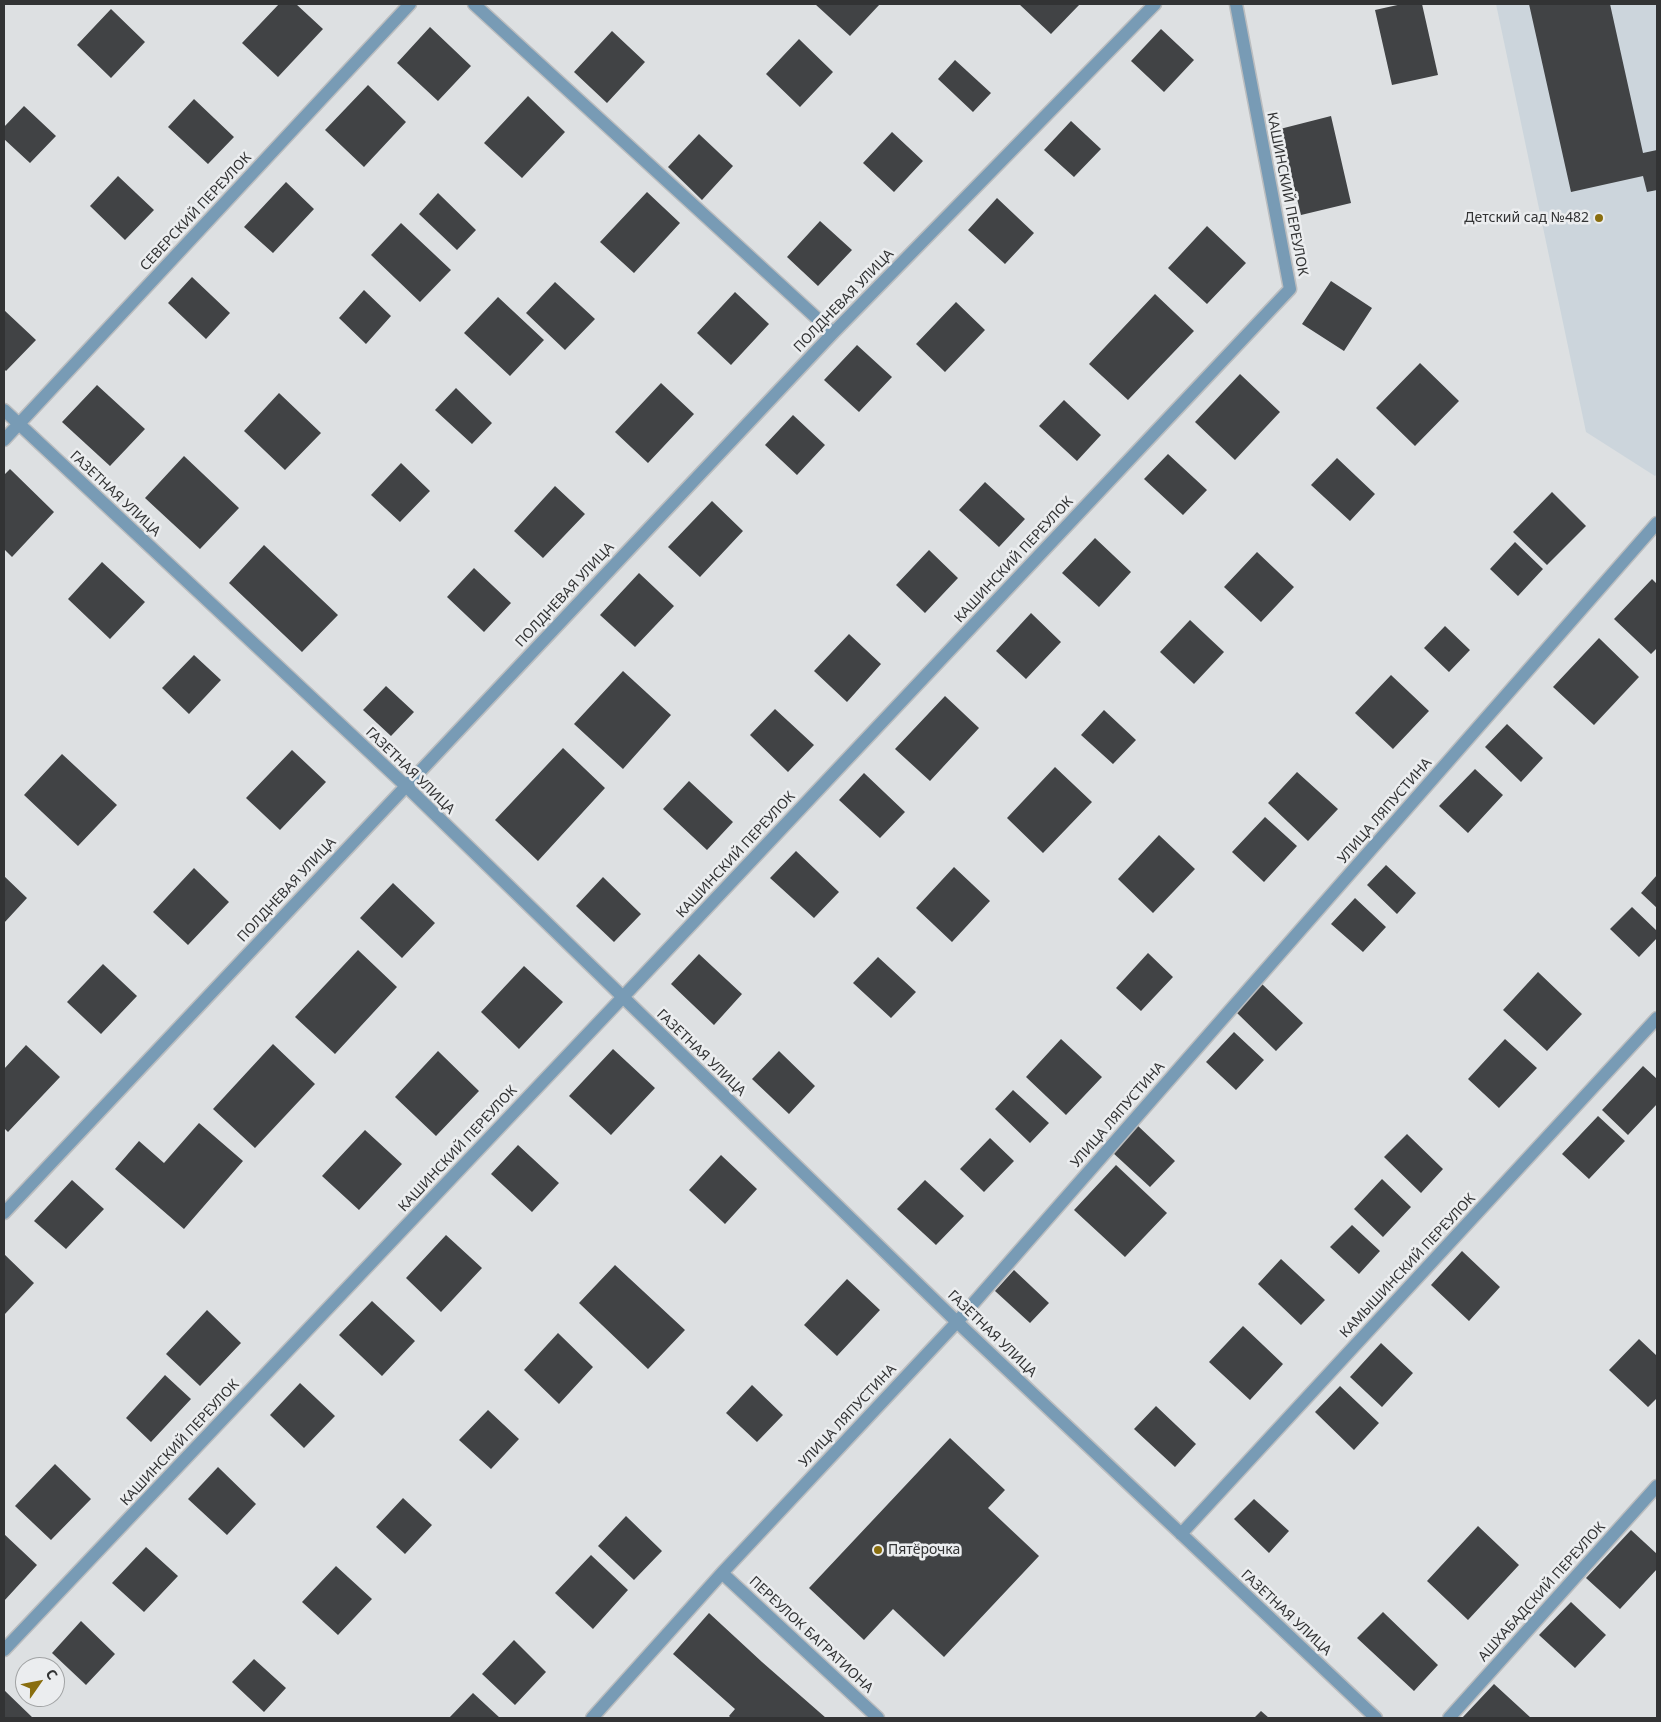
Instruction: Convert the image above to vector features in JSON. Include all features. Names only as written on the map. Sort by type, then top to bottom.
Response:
[{"type":"street","name":"СЕВЕРСКИЙ ПЕРЕУЛОК","points":[[4,440],[410,4]]},
{"type":"street","points":[[474,4],[833,333]]},
{"type":"street","name":"ПОЛДНЕВАЯ УЛИЦА","points":[[4,1213],[833,333],[1155,4]]},
{"type":"street","name":"КАШИНСКИЙ ПЕРЕУЛОК","points":[[4,1650],[1290,289],[1236,4]]},
{"type":"street","name":"ГАЗЕТНАЯ УЛИЦА","points":[[4,410],[406,786],[957,1322],[1376,1718]]},
{"type":"street","name":"УЛИЦА ЛЯПУСТИНА","points":[[592,1718],[722,1573],[957,1322],[1657,523]]},
{"type":"street","name":"КАМЫШИНСКИЙ ПЕРЕУЛОК","points":[[1180,1534],[1657,1018]]},
{"type":"street","name":"АШХАБАДСКИЙ ПЕРЕУЛОК","points":[[1449,1718],[1657,1486]]},
{"type":"street","name":"ПЕРЕУЛОК БАГРАТИОНА","points":[[722,1573],[878,1718]]},
{"type":"shaded area","name":"Детский сад №482","points":[[1496,4],[1657,4],[1657,474],[1655,476],[1586,432]]},
{"type":"building","points":[[279,4],[296,4],[323,29],[278,77],[242,43]]},
{"type":"building","points":[[815,4],[880,4],[850,36]]},
{"type":"building","points":[[1019,4],[1080,4],[1051,34]]},
{"type":"building","points":[[1402,4],[1422,4],[1438,75],[1392,85],[1375,10]]},
{"type":"building","points":[[1529,4],[1610,4],[1643,153],[1657,150],[1657,190],[1647,192],[1643,176],[1571,192]]},
{"type":"building","points":[[111,9],[145,42],[111,78],[77,45]]},
{"type":"building","points":[[430,27],[471,66],[438,101],[397,63]]},
{"type":"building","points":[[1161,29],[1194,60],[1164,92],[1131,61]]},
{"type":"building","points":[[612,31],[645,62],[607,103],[574,72]]},
{"type":"building","points":[[799,39],[833,72],[800,107],[766,74]]},
{"type":"building","points":[[955,60],[991,93],[973,112],[938,79]]},
{"type":"building","points":[[368,85],[406,122],[364,167],[325,130]]},
{"type":"building","points":[[528,96],[565,132],[522,178],[484,143]]},
{"type":"building","points":[[194,99],[234,137],[208,164],[168,127]]},
{"type":"building","points":[[24,106],[56,136],[30,163],[4,139],[4,127]]},
{"type":"building","points":[[1331,116],[1351,203],[1301,215],[1280,129]]},
{"type":"building","points":[[1071,121],[1101,149],[1074,177],[1044,150]]},
{"type":"building","points":[[892,132],[923,161],[894,192],[863,163]]},
{"type":"building","points":[[699,134],[733,166],[702,200],[668,167]]},
{"type":"building","points":[[118,176],[154,210],[125,240],[90,206]]},
{"type":"building","points":[[286,182],[314,209],[273,253],[244,227]]},
{"type":"building","points":[[647,192],[680,223],[634,273],[600,242]]},
{"type":"building","points":[[438,193],[476,230],[457,250],[419,214]]},
{"type":"building","points":[[997,198],[1034,233],[1005,264],[968,230]]},
{"type":"building","points":[[820,221],[852,250],[818,286],[787,257]]},
{"type":"building","points":[[401,223],[451,270],[420,302],[371,255]]},
{"type":"building","points":[[1207,226],[1246,263],[1207,304],[1168,268]]},
{"type":"building","points":[[192,277],[230,313],[206,339],[168,303]]},
{"type":"building","points":[[1331,281],[1372,308],[1344,351],[1302,324]]},
{"type":"building","points":[[555,282],[595,319],[565,350],[526,313]]},
{"type":"building","points":[[364,290],[391,316],[366,344],[339,318]]},
{"type":"building","points":[[735,292],[769,324],[731,365],[697,333]]},
{"type":"building","points":[[1155,294],[1194,331],[1128,400],[1089,364]]},
{"type":"building","points":[[498,297],[544,340],[510,376],[464,333]]},
{"type":"building","points":[[956,302],[985,330],[945,372],[916,344]]},
{"type":"building","points":[[4,310],[36,340],[6,371],[4,369]]},
{"type":"building","points":[[857,345],[892,377],[859,412],[824,380]]},
{"type":"building","points":[[1420,363],[1459,401],[1415,446],[1376,408]]},
{"type":"building","points":[[1240,374],[1280,412],[1235,460],[1195,422]]},
{"type":"building","points":[[661,383],[694,414],[648,463],[615,432]]},
{"type":"building","points":[[97,385],[145,429],[110,466],[62,422]]},
{"type":"building","points":[[456,388],[492,423],[472,444],[435,410]]},
{"type":"building","points":[[279,393],[321,433],[285,470],[244,431]]},
{"type":"building","points":[[1064,400],[1101,435],[1077,461],[1039,426]]},
{"type":"building","points":[[793,415],[825,445],[797,475],[765,445]]},
{"type":"building","points":[[1168,454],[1207,490],[1183,515],[1144,479]]},
{"type":"building","points":[[184,456],[239,508],[200,549],[145,498]]},
{"type":"building","points":[[1337,458],[1375,494],[1350,521],[1311,485]]},
{"type":"building","points":[[401,463],[430,491],[400,522],[371,495]]},
{"type":"building","points":[[10,469],[54,512],[12,557],[4,549],[4,475]]},
{"type":"building","points":[[985,482],[1025,519],[999,547],[959,510]]},
{"type":"building","points":[[555,486],[585,514],[543,558],[514,531]]},
{"type":"building","points":[[1552,492],[1586,526],[1547,565],[1513,532]]},
{"type":"building","points":[[712,501],[743,531],[700,577],[668,547]]},
{"type":"building","points":[[1095,538],[1131,572],[1099,607],[1062,573]]},
{"type":"building","points":[[1515,542],[1543,569],[1518,596],[1490,569]]},
{"type":"building","points":[[264,545],[338,615],[302,652],[229,583]]},
{"type":"building","points":[[929,550],[958,578],[925,613],[896,585]]},
{"type":"building","points":[[1257,552],[1294,587],[1261,622],[1224,587]]},
{"type":"building","points":[[102,562],[145,602],[110,639],[68,599]]},
{"type":"building","points":[[474,568],[511,603],[484,632],[447,597]]},
{"type":"building","points":[[639,573],[674,606],[635,647],[600,615]]},
{"type":"building","points":[[1652,579],[1657,584],[1657,648],[1651,654],[1614,619]]},
{"type":"building","points":[[1031,613],[1061,642],[1026,679],[996,651]]},
{"type":"building","points":[[1190,620],[1224,652],[1194,684],[1160,652]]},
{"type":"building","points":[[1445,626],[1470,650],[1449,672],[1424,648]]},
{"type":"building","points":[[849,634],[881,664],[847,702],[814,671]]},
{"type":"building","points":[[1599,638],[1639,677],[1594,725],[1553,687]]},
{"type":"building","points":[[194,655],[221,680],[189,714],[162,688]]},
{"type":"building","points":[[623,671],[671,715],[623,769],[574,724]]},
{"type":"building","points":[[1391,675],[1429,711],[1393,749],[1355,713]]},
{"type":"building","points":[[386,686],[414,712],[391,736],[363,710]]},
{"type":"building","points":[[945,696],[979,728],[930,781],[895,749]]},
{"type":"building","points":[[775,709],[814,745],[788,772],[750,735]]},
{"type":"building","points":[[1104,710],[1136,740],[1113,764],[1081,735]]},
{"type":"building","points":[[1507,724],[1543,758],[1521,782],[1485,747]]},
{"type":"building","points":[[563,748],[605,788],[538,861],[495,820]]},
{"type":"building","points":[[292,750],[326,782],[280,830],[246,798]]},
{"type":"building","points":[[62,754],[117,805],[78,846],[24,795]]},
{"type":"building","points":[[1055,767],[1092,802],[1043,853],[1007,818]]},
{"type":"building","points":[[1475,769],[1503,795],[1468,833],[1439,806]]},
{"type":"building","points":[[1297,772],[1338,809],[1308,841],[1268,803]]},
{"type":"building","points":[[864,773],[905,812],[880,838],[839,800]]},
{"type":"building","points":[[689,781],[733,822],[707,850],[663,809]]},
{"type":"building","points":[[1265,817],[1297,846],[1264,882],[1232,852]]},
{"type":"building","points":[[1159,835],[1195,869],[1153,913],[1118,879]]},
{"type":"building","points":[[796,851],[839,892],[814,918],[770,878]]},
{"type":"building","points":[[1386,865],[1416,893],[1397,914],[1367,885]]},
{"type":"building","points":[[954,867],[990,901],[952,942],[916,908]]},
{"type":"building","points":[[194,868],[229,902],[188,945],[153,912]]},
{"type":"building","points":[[1657,875],[1657,908],[1641,893]]},
{"type":"building","points":[[4,876],[27,898],[4,923]]},
{"type":"building","points":[[603,877],[641,914],[614,942],[576,906]]},
{"type":"building","points":[[393,883],[435,923],[402,958],[360,918]]},
{"type":"building","points":[[1355,898],[1386,927],[1363,952],[1331,924]]},
{"type":"building","points":[[1632,907],[1657,931],[1657,938],[1639,957],[1610,929]]},
{"type":"building","points":[[358,950],[397,987],[335,1054],[295,1017]]},
{"type":"building","points":[[1148,953],[1173,977],[1141,1011],[1116,988]]},
{"type":"building","points":[[699,954],[742,994],[714,1025],[671,984]]},
{"type":"building","points":[[878,957],[916,992],[891,1018],[853,983]]},
{"type":"building","points":[[103,964],[137,996],[101,1034],[67,1002]]},
{"type":"building","points":[[524,966],[563,1002],[519,1049],[481,1012]]},
{"type":"building","points":[[1538,972],[1582,1014],[1547,1051],[1503,1010]]},
{"type":"building","points":[[1262,984],[1303,1023],[1276,1051],[1236,1012]]},
{"type":"building","points":[[1234,1032],[1264,1060],[1236,1090],[1206,1062]]},
{"type":"building","points":[[1061,1039],[1102,1077],[1066,1115],[1026,1077]]},
{"type":"building","points":[[1505,1039],[1537,1068],[1499,1108],[1468,1079]]},
{"type":"building","points":[[273,1044],[315,1084],[255,1148],[213,1109]]},
{"type":"building","points":[[26,1045],[60,1077],[8,1132],[4,1128],[4,1069]]},
{"type":"building","points":[[613,1049],[655,1088],[611,1135],[569,1096]]},
{"type":"building","points":[[438,1051],[479,1091],[436,1136],[395,1097]]},
{"type":"building","points":[[779,1051],[815,1086],[789,1114],[752,1079]]},
{"type":"building","points":[[1643,1066],[1657,1079],[1657,1104],[1628,1135],[1602,1110]]},
{"type":"building","points":[[1013,1090],[1049,1123],[1030,1143],[995,1109]]},
{"type":"building","points":[[1598,1116],[1625,1141],[1589,1179],[1562,1154]]},
{"type":"building","points":[[199,1123],[243,1161],[184,1229],[115,1169],[139,1141],[164,1163]]},
{"type":"building","points":[[1137,1125],[1175,1161],[1150,1187],[1112,1152]]},
{"type":"building","points":[[365,1130],[402,1164],[359,1210],[322,1176]]},
{"type":"building","points":[[1407,1134],[1443,1169],[1421,1193],[1384,1157]]},
{"type":"building","points":[[990,1138],[1014,1161],[984,1192],[960,1169]]},
{"type":"building","points":[[518,1145],[559,1183],[532,1212],[491,1174]]},
{"type":"building","points":[[721,1155],[757,1189],[725,1224],[689,1190]]},
{"type":"building","points":[[1116,1165],[1167,1213],[1125,1257],[1074,1210]]},
{"type":"building","points":[[1382,1179],[1411,1207],[1383,1237],[1354,1209]]},
{"type":"building","points":[[72,1180],[104,1209],[66,1249],[34,1221]]},
{"type":"building","points":[[925,1180],[964,1216],[936,1245],[897,1209]]},
{"type":"building","points":[[1352,1225],[1380,1251],[1359,1274],[1330,1247]]},
{"type":"building","points":[[446,1235],[482,1268],[441,1312],[406,1278]]},
{"type":"building","points":[[1462,1251],[1500,1287],[1469,1321],[1431,1285]]},
{"type":"building","points":[[4,1254],[34,1283],[4,1315]]},
{"type":"building","points":[[1281,1259],[1325,1300],[1301,1325],[1258,1284]]},
{"type":"building","points":[[615,1265],[685,1330],[648,1369],[579,1303]]},
{"type":"building","points":[[1014,1270],[1049,1303],[1030,1323],[995,1291]]},
{"type":"building","points":[[847,1279],[880,1310],[837,1356],[804,1325]]},
{"type":"building","points":[[372,1301],[415,1341],[382,1376],[339,1335]]},
{"type":"building","points":[[207,1310],[241,1343],[200,1386],[166,1354]]},
{"type":"building","points":[[1243,1326],[1283,1364],[1250,1400],[1209,1362]]},
{"type":"building","points":[[558,1333],[593,1367],[559,1404],[524,1370]]},
{"type":"building","points":[[1639,1339],[1657,1356],[1657,1398],[1648,1407],[1609,1370]]},
{"type":"building","points":[[1381,1343],[1413,1373],[1382,1407],[1350,1377]]},
{"type":"building","points":[[165,1375],[191,1399],[151,1442],[126,1418]]},
{"type":"building","points":[[300,1383],[335,1416],[304,1448],[270,1415]]},
{"type":"building","points":[[752,1385],[783,1415],[757,1442],[726,1413]]},
{"type":"building","points":[[1340,1386],[1379,1423],[1354,1450],[1315,1412]]},
{"type":"building","points":[[1156,1406],[1196,1444],[1175,1467],[1134,1429]]},
{"type":"building","points":[[488,1410],[519,1439],[491,1469],[459,1440]]},
{"type":"building","points":[[950,1438],[1005,1490],[988,1508],[1039,1556],[944,1657],[893,1609],[864,1640],[809,1588]]},
{"type":"building","points":[[55,1464],[91,1499],[51,1540],[15,1506]]},
{"type":"building","points":[[218,1467],[256,1504],[227,1535],[188,1499]]},
{"type":"building","points":[[403,1498],[432,1525],[405,1554],[376,1527]]},
{"type":"building","points":[[1254,1499],[1289,1531],[1269,1553],[1234,1519]]},
{"type":"building","points":[[626,1516],[662,1551],[634,1580],[598,1546]]},
{"type":"building","points":[[1478,1526],[1519,1565],[1468,1620],[1427,1581]]},
{"type":"building","points":[[1631,1530],[1657,1554],[1657,1569],[1620,1609],[1586,1578]]},
{"type":"building","points":[[4,1534],[37,1565],[4,1601]]},
{"type":"building","points":[[146,1547],[178,1576],[144,1612],[112,1583]]},
{"type":"building","points":[[591,1555],[628,1590],[593,1629],[555,1593]]},
{"type":"building","points":[[336,1566],[372,1599],[338,1635],[302,1602]]},
{"type":"building","points":[[1571,1602],[1606,1635],[1575,1668],[1539,1635]]},
{"type":"building","points":[[1383,1612],[1438,1665],[1414,1691],[1357,1638]]},
{"type":"building","points":[[709,1613],[826,1718],[731,1718],[729,1716],[735,1709],[673,1654]]},
{"type":"building","points":[[81,1621],[115,1654],[86,1685],[65,1665],[65,1657],[56,1657],[52,1653]]},
{"type":"building","points":[[514,1640],[546,1672],[515,1705],[482,1674]]},
{"type":"building","points":[[254,1659],[286,1688],[264,1712],[232,1682]]},
{"type":"building","points":[[1494,1684],[1531,1718],[1462,1718]]},
{"type":"building","points":[[4,1690],[15,1701],[15,1707],[22,1707],[33,1718],[4,1718]]},
{"type":"building","points":[[473,1693],[500,1718],[449,1718]]},
{"type":"building","points":[[1261,1711],[1269,1718],[1254,1718]]},
{"type":"place","name":"Детский сад №482","points":[[1599,218]]},
{"type":"place","name":"Пятёрочка","points":[[878,1550]]}]
